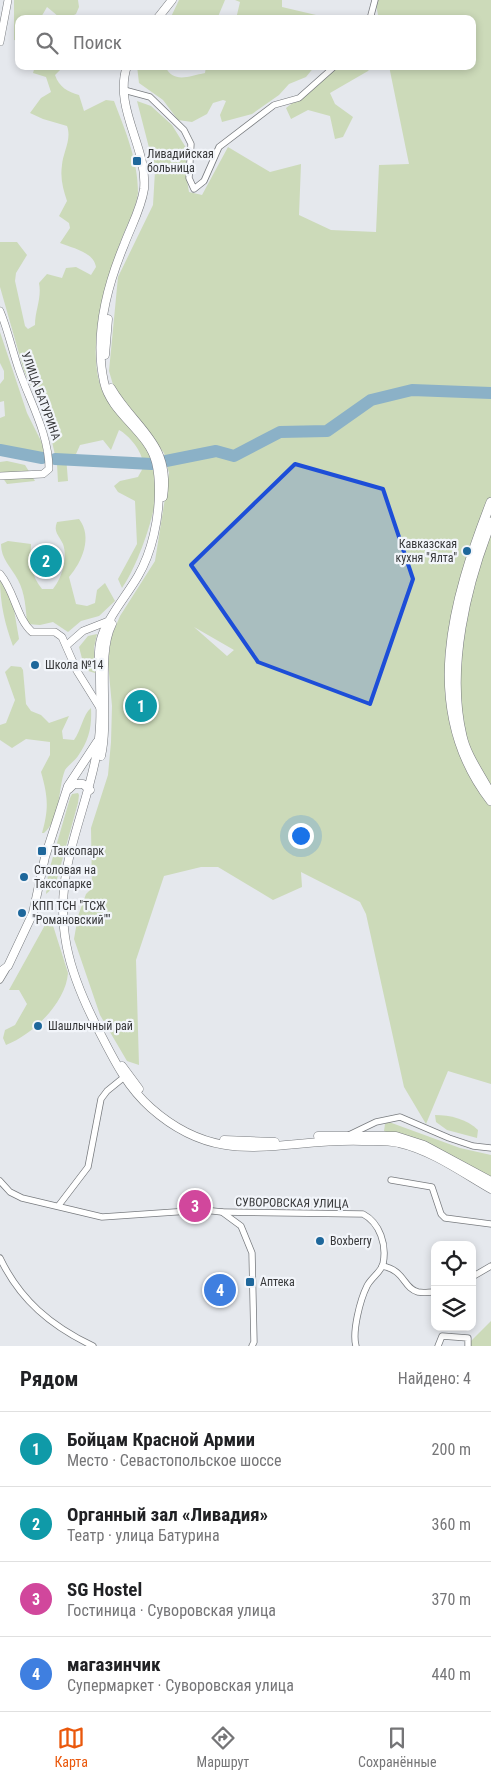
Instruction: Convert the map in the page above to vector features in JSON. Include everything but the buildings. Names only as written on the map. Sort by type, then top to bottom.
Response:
[{"type":"highway","points":[[491,502],[472,552],[459,595],[450,673],[452,718],[458,744],[470,771],[491,801]]},
{"type":"highway","points":[[491,522],[474,569],[467,597],[458,674],[458,714],[462,737],[491,793]]},
{"type":"main road","points":[[160,15],[172,0]]},
{"type":"main road","points":[[88,793],[98,750],[102,741],[99,651],[103,632],[112,620],[150,551],[159,493],[156,460],[147,444],[117,407],[104,386],[101,364],[101,336],[111,284],[116,264],[138,212],[144,188],[142,160],[128,112],[127,70]]},
{"type":"main road","points":[[112,620],[105,659],[105,721],[102,741],[65,877],[62,908],[66,950],[91,1016],[125,1076],[149,1107],[175,1127],[204,1141],[235,1147],[278,1147],[348,1137],[396,1136],[410,1140],[491,1180]]},
{"type":"main road","points":[[100,708],[105,721]]},
{"type":"main road","points":[[0,972],[8,966],[33,913],[46,857],[68,786],[102,741]]},
{"type":"main road","points":[[68,786],[98,750]]},
{"type":"main road","points":[[65,795],[75,787],[82,787],[88,793]]},
{"type":"main road","points":[[348,1137],[360,1140],[396,1142],[444,1163],[491,1190]]},
{"type":"street","points":[[0,42],[8,0]]},
{"type":"street","points":[[371,15],[375,0]]},
{"type":"street","points":[[126,90],[150,97],[184,130],[191,144],[189,178],[194,189],[204,181],[219,147],[274,105],[299,98],[330,70]]},
{"type":"street","name":"УЛИЦА БАТУРИНА","points":[[0,311],[29,399],[46,437],[49,468],[43,474],[0,476]]},
{"type":"street","points":[[0,574],[14,594],[25,625],[32,632],[55,632],[67,645],[70,657],[100,708]]},
{"type":"street","points":[[67,645],[83,631],[112,620]]},
{"type":"street","points":[[0,980],[8,966]]},
{"type":"street","points":[[59,1205],[88,1167],[102,1099],[107,1091],[125,1076]]},
{"type":"street","points":[[348,1137],[376,1122],[400,1117],[449,1138],[473,1146],[491,1148]]},
{"type":"street","points":[[391,1180],[432,1186],[441,1214],[445,1218],[491,1224]]},
{"type":"street","name":"СУВОРОВСКАЯ УЛИЦА","points":[[0,1181],[10,1192],[22,1198],[59,1205],[102,1217],[204,1210],[222,1212],[363,1214],[373,1219],[382,1238],[382,1266]]},
{"type":"street","name":"СУВОРОВСКАЯ УЛИЦА","points":[[222,1212],[241,1226],[252,1253],[254,1342],[252,1346]]},
{"type":"street","points":[[0,1258],[10,1279],[34,1307],[65,1332],[93,1346]]},
{"type":"street","points":[[356,1346],[353,1336],[361,1300],[367,1285],[382,1266],[392,1268],[400,1273],[408,1286],[416,1292],[431,1292]]},
{"type":"street","points":[[476,1275],[491,1266]]},
{"type":"street","points":[[438,1346],[442,1336],[468,1338],[468,1346]]},
{"type":"highlighted area","points":[[295,464],[383,489],[413,579],[370,704],[258,662],[191,565]]},
{"type":"green space","points":[[14,0],[78,0],[79,7],[74,15],[57,15],[47,7],[42,15],[15,15],[14,40]]},
{"type":"green space","points":[[179,0],[225,0],[219,15],[172,15]]},
{"type":"green space","points":[[235,0],[282,0],[282,7],[316,15],[237,15],[240,2]]},
{"type":"green space","points":[[375,0],[491,0],[491,1084],[448,1071],[426,1124],[404,1087],[366,914],[360,902],[301,872],[302,887],[273,900],[218,867],[201,867],[164,876],[136,960],[139,1065],[127,1061],[100,1015],[74,939],[78,916],[86,894],[92,888],[91,828],[108,775],[112,706],[108,663],[111,637],[120,616],[155,561],[169,473],[164,453],[114,388],[109,371],[118,277],[153,205],[155,171],[137,101],[151,106],[172,125],[188,151],[185,169],[189,192],[202,195],[228,147],[270,172],[301,164],[299,215],[331,230],[376,232],[379,165],[409,164],[390,70],[476,70],[476,15],[378,15]],"holes":[[[194,627],[234,650],[227,656]]]},
{"type":"green space","points":[[34,70],[60,70],[55,75],[59,83],[64,88],[79,95],[84,111],[106,100],[114,101],[136,168],[137,197],[106,286],[96,338],[97,371],[104,395],[117,414],[141,439],[155,462],[157,470],[156,497],[148,531],[135,564],[122,588],[118,579],[137,544],[135,501],[118,492],[114,486],[120,481],[138,477],[143,467],[141,456],[131,440],[119,430],[111,450],[103,440],[80,445],[76,454],[66,456],[68,481],[58,482],[57,464],[47,419],[24,371],[0,287],[0,242],[17,242],[27,255],[16,273],[15,281],[25,326],[28,329],[35,325],[40,294],[39,283],[47,274],[62,278],[66,268],[76,267],[91,275],[96,267],[87,254],[60,243],[70,228],[69,223],[59,216],[67,201],[61,174],[68,141],[68,131],[67,126],[30,113],[41,98],[51,92],[46,77],[33,73]]},
{"type":"green space","points":[[137,70],[167,70],[177,77],[187,77],[205,73],[205,70],[312,70],[306,77],[289,84],[279,95],[252,114],[222,122],[220,115],[226,101],[213,103],[207,114],[192,122],[178,120],[163,100],[139,83]]},
{"type":"green space","points":[[335,70],[369,70],[330,93],[335,104],[353,117],[343,137],[335,139],[330,116],[308,110],[291,119],[286,108]]},
{"type":"green space","points":[[0,332],[27,413],[44,447],[43,452],[35,454],[0,454],[0,418],[5,416],[4,401],[0,402],[0,384],[4,379],[4,371],[0,363]]},
{"type":"green space","points":[[7,461],[25,465],[35,481],[7,484],[0,474],[0,462]]},
{"type":"green space","points":[[79,519],[85,534],[84,549],[82,557],[69,577],[76,604],[87,606],[95,603],[97,590],[105,583],[115,601],[99,616],[81,621],[68,632],[53,622],[40,625],[27,624],[22,590],[5,559],[1,544],[8,541],[31,544],[33,574],[42,589],[53,589],[61,574],[65,555],[63,544],[56,531],[57,522]]},
{"type":"green space","points":[[0,580],[13,604],[19,639],[13,646],[4,614]]},
{"type":"green space","points":[[97,634],[94,648],[95,673],[85,670],[79,647],[88,636]]},
{"type":"green space","points":[[11,666],[21,667],[23,670],[26,704],[31,711],[41,715],[49,723],[69,716],[62,731],[63,739],[74,740],[86,714],[91,708],[91,721],[87,739],[77,758],[65,770],[54,819],[44,833],[42,833],[47,802],[41,772],[50,755],[50,742],[26,739],[12,748],[0,740],[0,725],[6,723],[15,700],[5,672]]},
{"type":"green space","points":[[78,793],[78,803],[55,886],[46,894],[48,874],[70,798],[72,794]]},
{"type":"green space","points":[[50,916],[68,973],[66,984],[61,996],[37,1026],[6,1045],[3,1038],[5,1030],[15,1025],[27,1004],[19,990],[9,990]]},
{"type":"green space","points":[[435,1115],[464,1120],[478,1130],[477,1138],[447,1130],[436,1122]]},
{"type":"green space","points":[[389,1122],[460,1148],[491,1155],[491,1177],[384,1131],[385,1124]]},
{"type":"green space","points":[[491,1321],[491,1346],[471,1346],[471,1341]]},
{"type":"waterway","points":[[166,461],[216,451],[234,456],[280,432],[327,431],[371,400],[412,390],[491,393]]},
{"type":"waterway","points":[[0,450],[42,458]]},
{"type":"waterway","points":[[55,459],[152,464]]},
{"type":"place","name":"Ливадийская больница","points":[[137,161]]},
{"type":"place","name":"Кавказская кухня \"Ялта\"","points":[[467,551]]},
{"type":"place","name":"Органный зал «Ливадия»","points":[[46,561]]},
{"type":"place","name":"Школа №14","points":[[35,665]]},
{"type":"place","name":"Бойцам Красной Армии","points":[[141,706]]},
{"type":"place","name":"Таксопарк","points":[[42,851]]},
{"type":"place","name":"Столовая на Таксопарке","points":[[24,877]]},
{"type":"place","name":"КПП ТСН \"ТСЖ \"Романовский\"\"","points":[[22,913]]},
{"type":"place","name":"Шашлычный рай","points":[[38,1026]]},
{"type":"place","name":"SG Hostel","points":[[195,1206]]},
{"type":"place","name":"Boxberry","points":[[320,1241]]},
{"type":"place","name":"Аптека","points":[[250,1282]]},
{"type":"place","name":"магазинчик","points":[[220,1290]]}]
